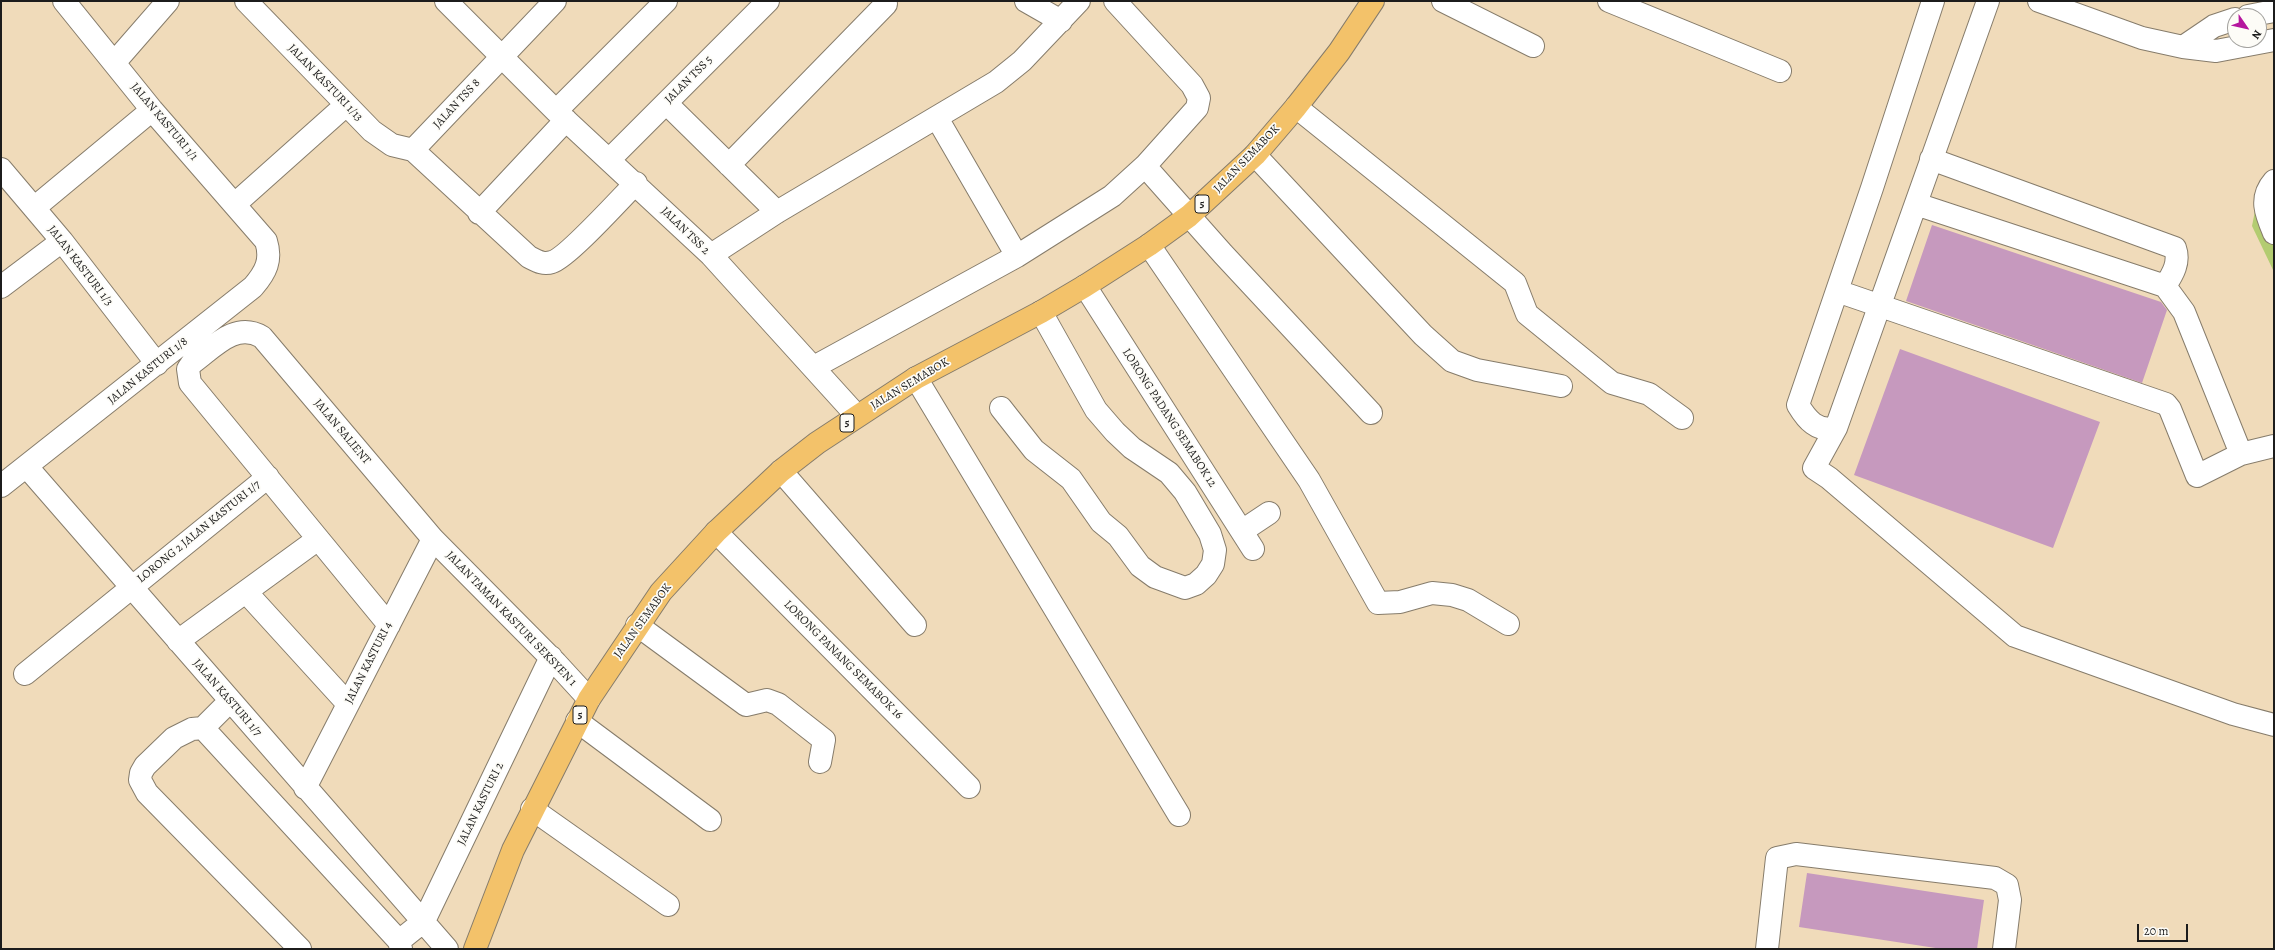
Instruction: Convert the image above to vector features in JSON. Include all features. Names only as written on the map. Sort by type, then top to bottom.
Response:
[{"type":"main road","name":"JALAN SEMABOK","points":[[475,949],[513,850],[532,809],[589,699],[660,592],[716,532],[781,471],[858,416],[916,378],[1041,312],[1085,286],[1149,245],[1189,216],[1255,155],[1296,107],[1338,52],[1373,1]]},
{"type":"street","name":"JALAN KASTURI 1/1","points":[[64,1],[152,110],[266,241]]},
{"type":"street","points":[[114,63],[168,1]]},
{"type":"street","name":"JALAN KASTURI 1/13","points":[[246,1],[346,105],[382,138],[402,149],[413,150]]},
{"type":"street","name":"JALAN TSS 2","points":[[446,1],[561,115],[636,183],[710,255],[858,416]]},
{"type":"street","name":"JALAN TSS 8","points":[[413,150],[555,1]]},
{"type":"street","points":[[480,212],[561,115],[666,1]]},
{"type":"street","name":"JALAN TSS 5","points":[[610,159],[768,1]]},
{"type":"street","points":[[1026,1],[1061,22]]},
{"type":"street","points":[[710,255],[777,212],[996,82],[1022,60],[1061,22],[1079,1]]},
{"type":"street","points":[[814,367],[1017,256],[1112,196],[1145,166],[1197,108],[1199,98],[1192,85],[1115,1]]},
{"type":"street","points":[[1443,1],[1533,46]]},
{"type":"street","points":[[1609,1],[1780,71]]},
{"type":"street","points":[[1836,428],[1827,430],[1815,425],[1806,418],[1798,405],[1933,1]]},
{"type":"street","points":[[1988,1],[1836,428],[1814,468],[1835,483],[2015,636],[2233,714],[2274,725]]},
{"type":"street","points":[[2039,1],[2070,6],[2142,38],[2183,47],[2216,51],[2274,40]]},
{"type":"street","points":[[728,165],[886,4]]},
{"type":"street","points":[[2183,47],[2214,26],[2227,22]]},
{"type":"street","points":[[666,103],[777,212]]},
{"type":"street","points":[[235,204],[346,105]]},
{"type":"street","points":[[1296,107],[1515,283],[1527,314],[1612,383],[1649,394],[1682,418]]},
{"type":"street","points":[[34,208],[152,110]]},
{"type":"street","points":[[937,118],[1017,256]]},
{"type":"street","points":[[413,150],[529,257],[542,263],[553,262],[568,250],[636,183]]},
{"type":"street","points":[[1255,155],[1422,336],[1452,361],[1477,370],[1561,386]]},
{"type":"street","points":[[1932,159],[2175,248],[2178,255],[2176,266],[2165,286]]},
{"type":"street","points":[[1145,166],[1189,216],[1371,413]]},
{"type":"street","name":"JALAN KASTURI 1/3","points":[[1,169],[62,241],[157,364]]},
{"type":"street","points":[[2274,181],[2264,198],[2266,215],[2274,233]]},
{"type":"street","points":[[1916,204],[2165,286],[2184,312],[2241,454]]},
{"type":"street","points":[[1,286],[62,241]]},
{"type":"street","name":"JALAN KASTURI 1/8","points":[[1,486],[27,467],[253,287],[268,266],[269,252],[266,241]]},
{"type":"street","points":[[1149,245],[1309,480],[1378,603],[1400,602],[1432,593],[1452,595],[1468,600],[1508,624]]},
{"type":"street","name":"LORONG PADANG SEMABOK 12","points":[[1085,286],[1253,549]]},
{"type":"street","points":[[1837,291],[2166,404],[2170,409],[2197,476],[2241,454],[2274,446]]},
{"type":"street","points":[[1001,408],[1034,450],[1071,479],[1101,522],[1118,536],[1140,566],[1155,577],[1185,588],[1196,584],[1206,575],[1213,564],[1215,550],[1198,512],[1168,473],[1132,448],[1114,432],[1096,410],[1041,312]]},
{"type":"street","name":"JALAN SALIENT","points":[[268,477],[194,390],[188,376],[188,369],[192,363],[234,333],[248,331],[262,337],[433,539]]},
{"type":"street","points":[[916,378],[1179,815]]},
{"type":"street","name":"JALAN KASTURI 1/7","points":[[27,467],[305,788],[434,933]]},
{"type":"street","points":[[781,471],[915,625]]},
{"type":"street","points":[[268,477],[388,625]]},
{"type":"street","name":"LORONG 2 JALAN KASTURI 1/7","points":[[25,674],[268,477]]},
{"type":"street","points":[[1242,531],[1269,513]]},
{"type":"street","name":"LORONG PANANG SEMABOK 16","points":[[716,532],[969,787]]},
{"type":"street","points":[[178,641],[318,539]]},
{"type":"street","name":"JALAN KASTURI 4","points":[[305,788],[433,539]]},
{"type":"street","name":"JALAN TAMAN KASTURI SEKSYEN 1","points":[[433,539],[558,664],[589,699]]},
{"type":"street","points":[[246,592],[348,704]]},
{"type":"street","points":[[637,625],[746,705],[767,700],[778,704],[824,740],[820,762]]},
{"type":"street","name":"JALAN KASTURI 2","points":[[400,945],[434,933],[558,664]]},
{"type":"street","points":[[230,701],[203,728],[192,729],[174,738],[145,766],[141,773],[143,787],[300,949]]},
{"type":"street","points":[[577,721],[710,820]]},
{"type":"street","points":[[203,728],[400,945]]},
{"type":"street","points":[[532,809],[668,905]]},
{"type":"street","points":[[1772,948],[1777,858],[1796,854],[1995,878],[2007,885],[2010,900],[2004,949]]},
{"type":"green space","points":[[2274,169],[2274,272],[2252,226],[2259,191]]},
{"type":"building","points":[[1932,225],[2161,302],[2167,310],[2142,383],[1906,301]]},
{"type":"building","points":[[1900,349],[2100,422],[2053,548],[1854,475]]},
{"type":"building","points":[[1807,873],[1984,900],[1977,949],[1942,949],[1799,927]]}]
